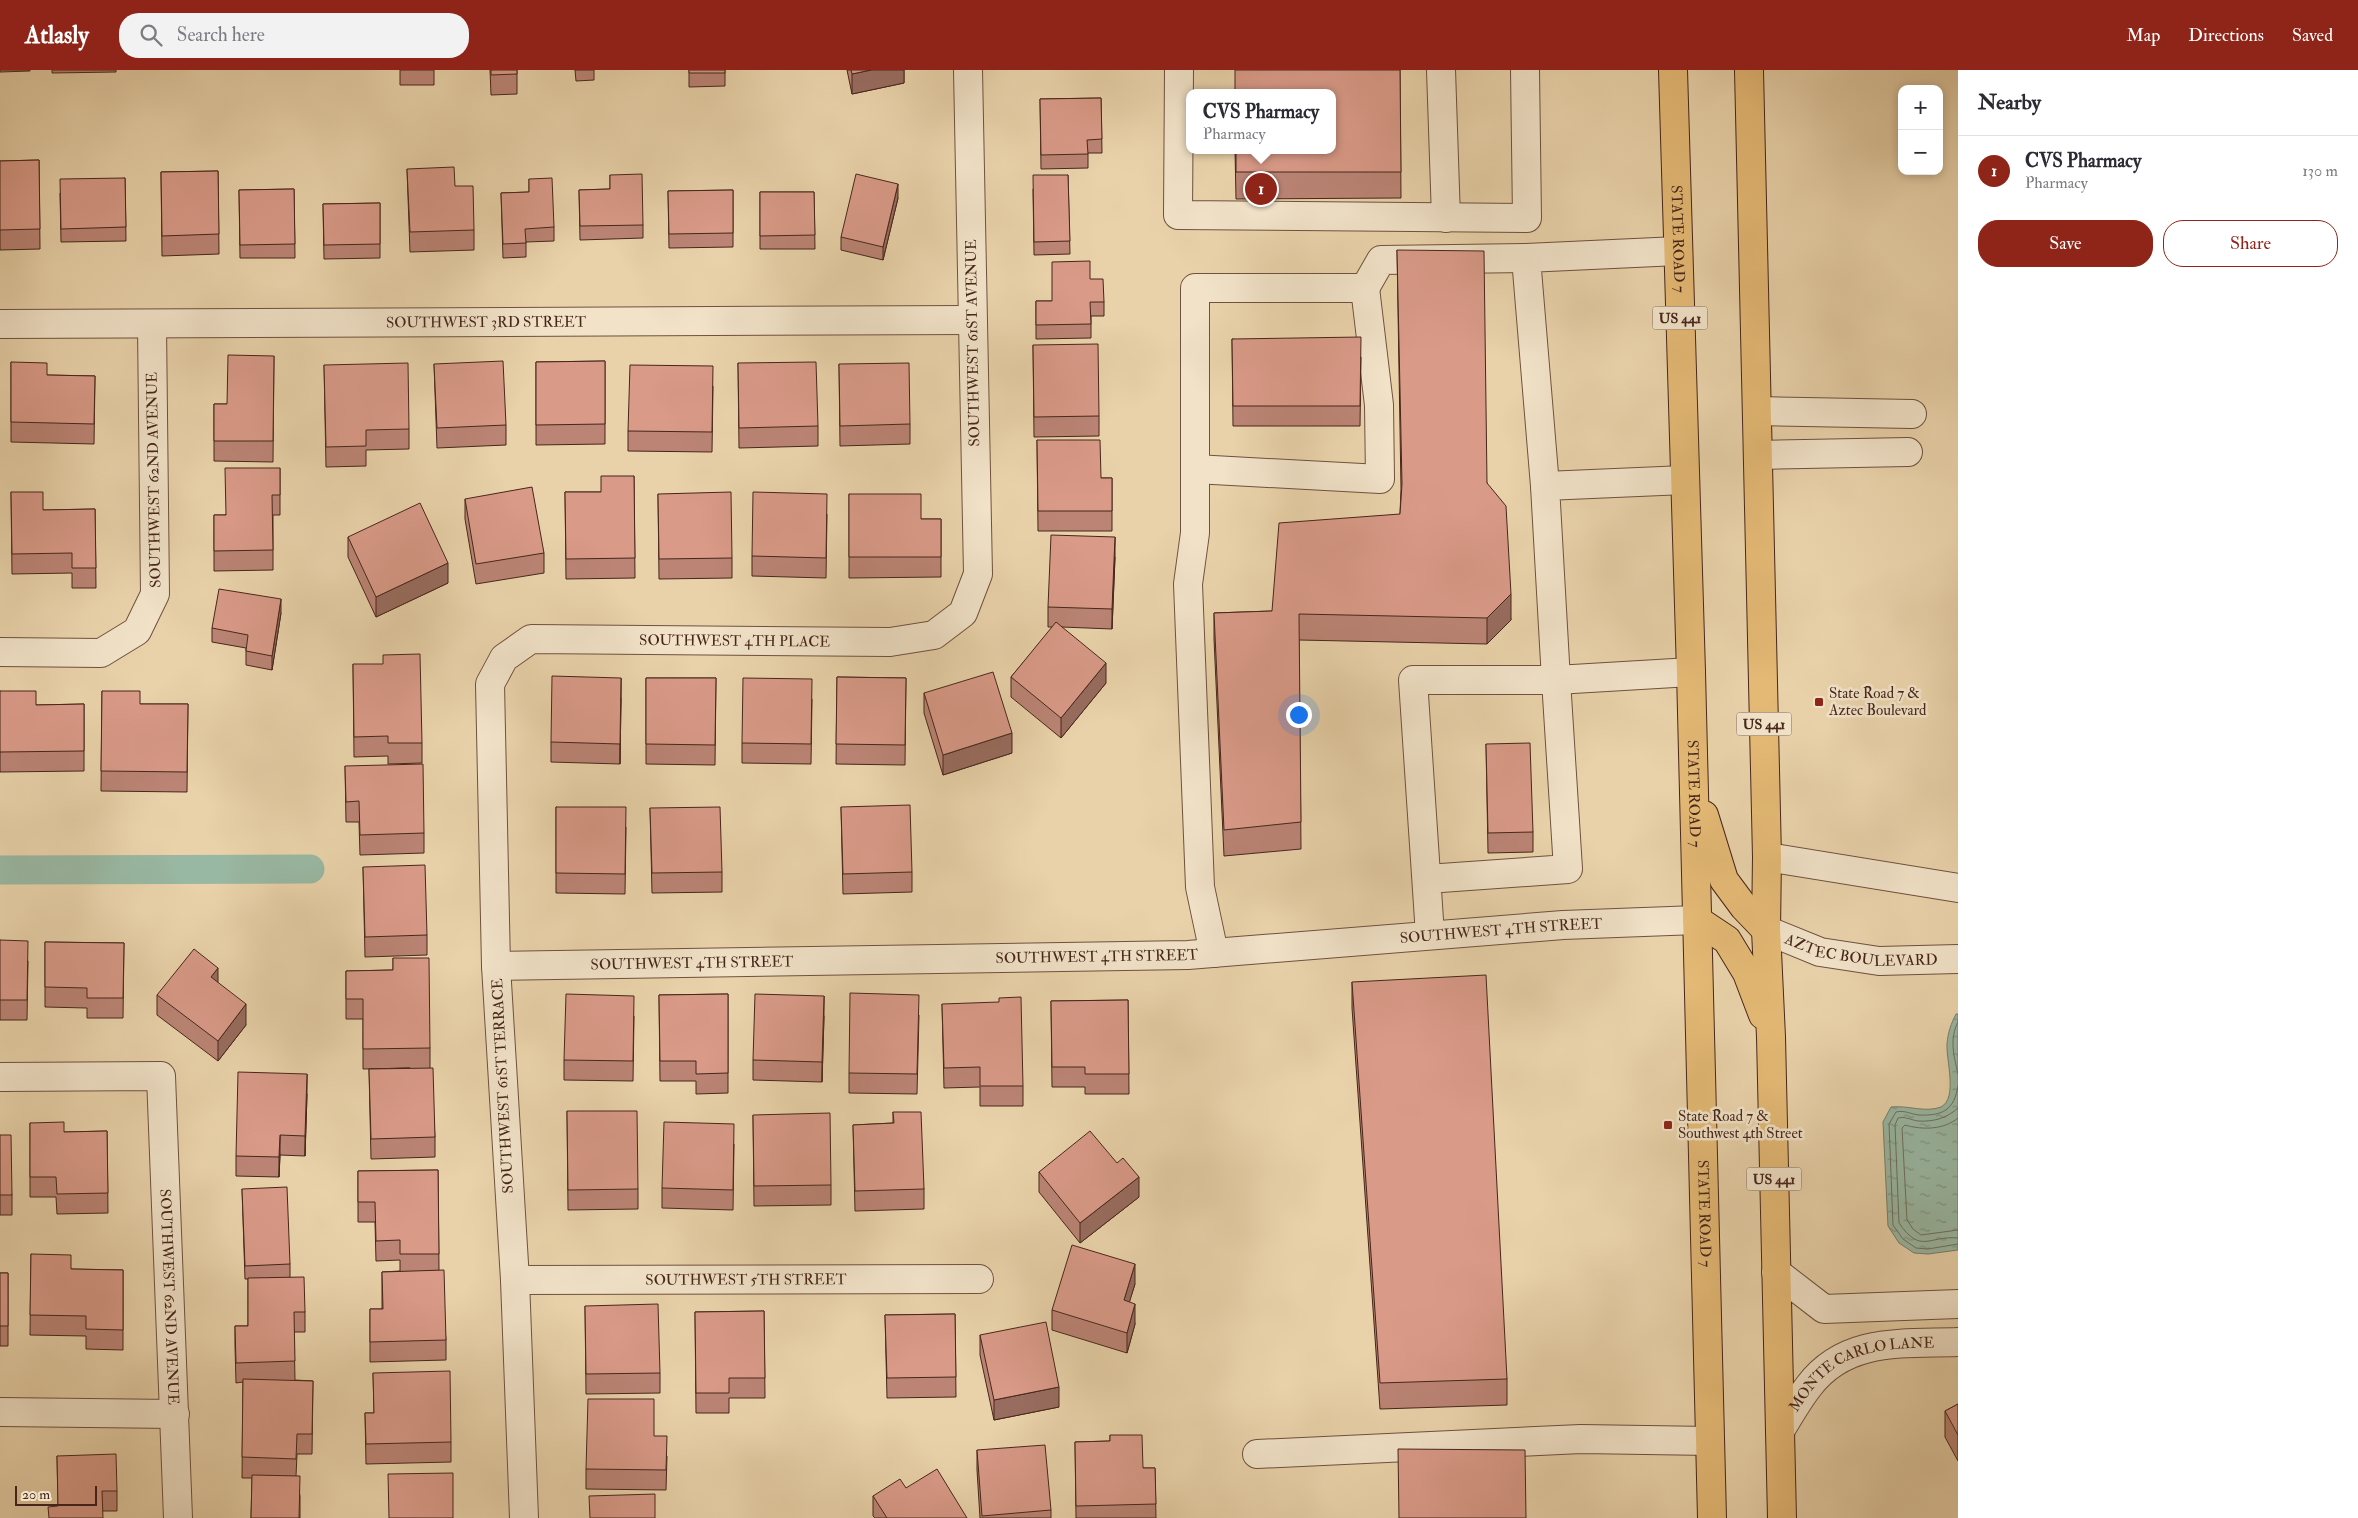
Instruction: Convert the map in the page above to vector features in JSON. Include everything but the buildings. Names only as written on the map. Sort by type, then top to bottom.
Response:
[{"type":"main road","name":"STATE ROAD 7","points":[[1673,70],[1698,920],[1712,1518]]},
{"type":"main road","name":"US 441","points":[[1749,70],[1767,857],[1766,930],[1771,1037],[1782,1518]]},
{"type":"main road","points":[[1693,783],[1724,880],[1744,907],[1766,930]]},
{"type":"main road","points":[[1698,920],[1726,940],[1747,973],[1771,1037]]},
{"type":"street","name":"SOUTHWEST 61ST AVENUE","points":[[963,613],[978,574],[968,70]]},
{"type":"street","points":[[1179,70],[1178,215],[1527,218],[1525,70]]},
{"type":"street","points":[[1441,70],[1446,218]]},
{"type":"street","points":[[1195,469],[1380,480],[1379,405],[1365,288],[1382,260],[1526,258],[1678,251]]},
{"type":"street","points":[[1427,879],[1568,869],[1545,486],[1526,258]]},
{"type":"street","points":[[1214,953],[1200,887],[1188,584],[1195,533],[1195,288],[1365,288]]},
{"type":"street","name":"SOUTHWEST 3RD STREET","points":[[0,324],[152,325],[972,320]]},
{"type":"street","name":"SOUTHWEST 62ND AVENUE","points":[[0,652],[101,652],[137,631],[155,594],[152,325]]},
{"type":"street","points":[[1757,411],[1912,414]]},
{"type":"street","points":[[1758,455],[1908,452]]},
{"type":"street","points":[[1545,486],[1685,480]]},
{"type":"street","name":"SOUTHWEST 4TH PLACE","points":[[504,658],[531,639],[890,642],[934,635],[963,613]]},
{"type":"street","name":"SOUTHWEST 61ST TERRACE","points":[[504,658],[490,684],[496,966],[514,1280],[524,1518]]},
{"type":"street","points":[[1430,935],[1413,680],[1556,680],[1691,672]]},
{"type":"street","points":[[1767,857],[1958,888]]},
{"type":"street","name":"SOUTHWEST 4TH STREET","points":[[496,966],[1188,955],[1563,925],[1698,920]]},
{"type":"street","name":"AZTEC BOULEVARD","points":[[1766,930],[1820,952],[1879,961],[1958,960]]},
{"type":"street","name":"SOUTHWEST 62ND AVENUE","points":[[0,1077],[161,1076],[178,1518]]},
{"type":"street","points":[[1776,1272],[1824,1309],[1958,1304]]},
{"type":"street","name":"SOUTHWEST 5TH STREET","points":[[514,1280],[979,1279]]},
{"type":"street","name":"MONTE CARLO LANE","points":[[1780,1432],[1810,1384],[1838,1359],[1876,1345],[1958,1342]]},
{"type":"street","points":[[0,1412],[175,1414]]},
{"type":"street","points":[[1257,1454],[1581,1439],[1710,1441]]},
{"type":"water","points":[[1956,1014],[1958,1014],[1958,1250],[1928,1254],[1914,1253],[1899,1243],[1888,1226],[1883,1122],[1891,1107],[1935,1109],[1941,1107],[1946,1102],[1950,1087],[1947,1040]]},
{"type":"waterway","points":[[0,870],[310,869]]},
{"type":"place","name":"CVS Pharmacy","points":[[1261,189]]},
{"type":"place","name":"State Road 7 & Aztec Boulevard","points":[[1819,702]]},
{"type":"place","name":"State Road 7 & Southwest 4th Street","points":[[1668,1125]]}]
